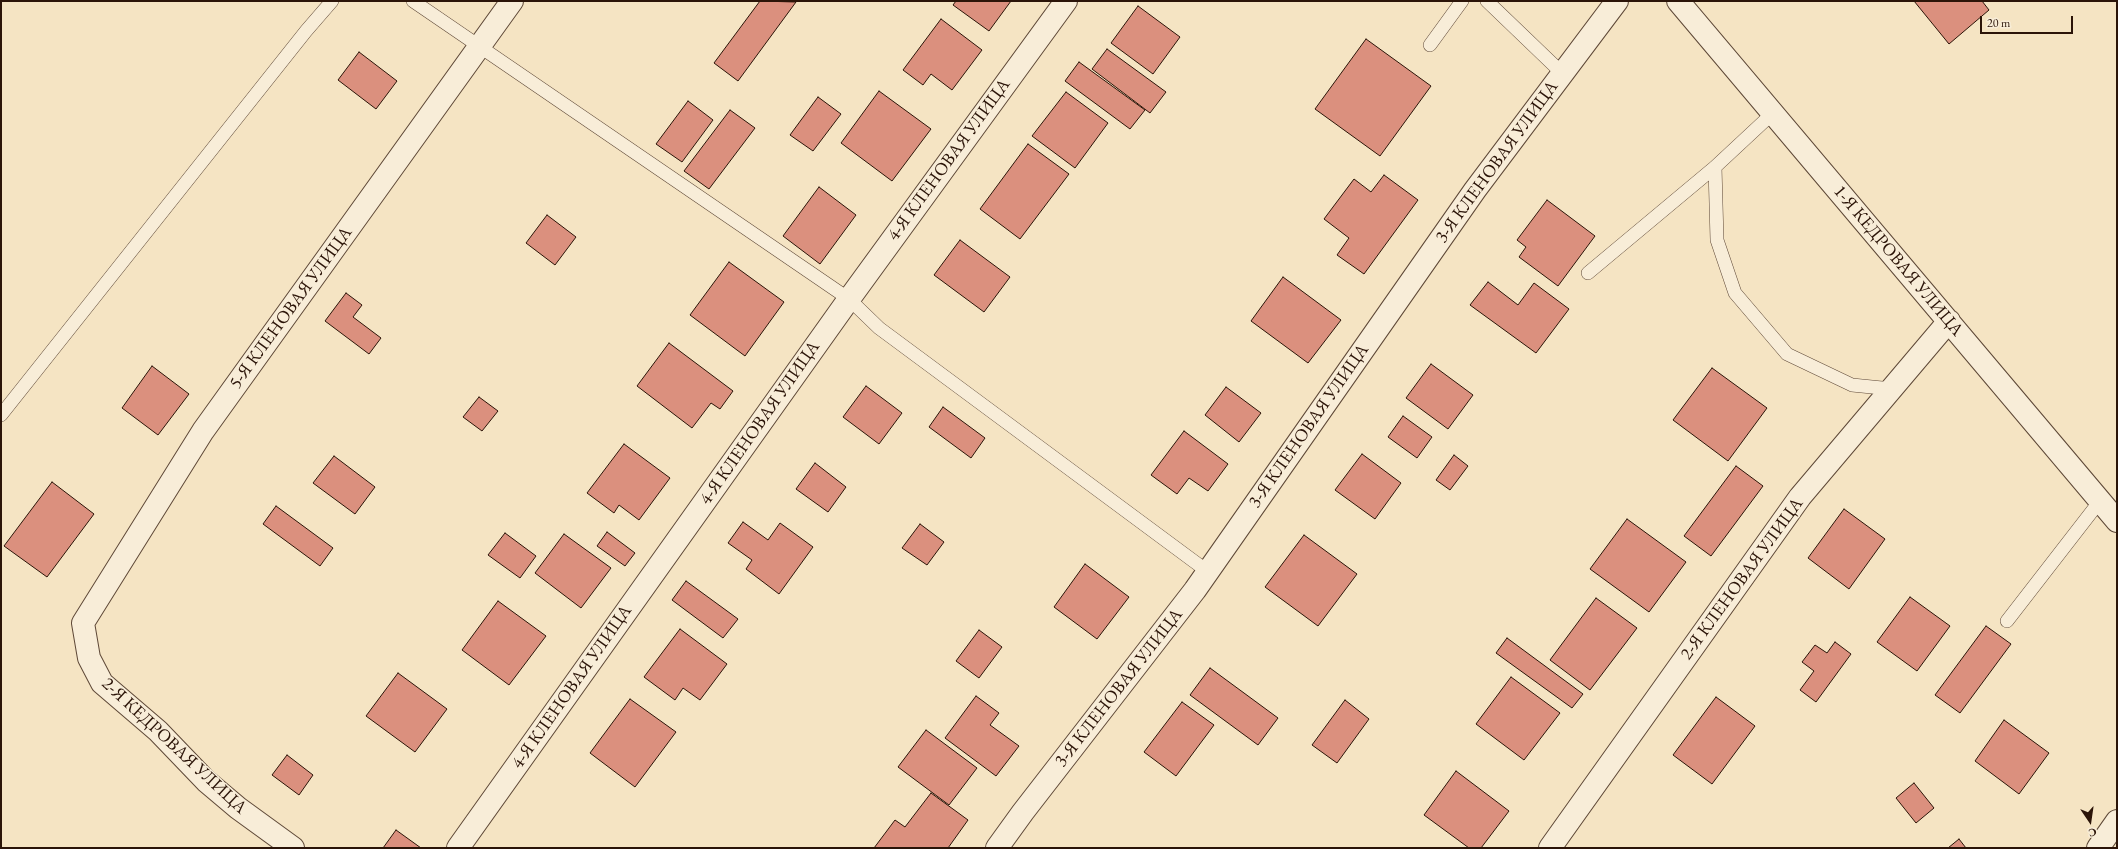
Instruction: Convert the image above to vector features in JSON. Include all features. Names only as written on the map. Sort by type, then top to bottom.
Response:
[{"type":"street","name":"5-Я КЛЕНОВАЯ УЛИЦА","points":[[83,623],[203,431],[477,47],[512,1]]},
{"type":"street","name":"4-Я КЛЕНОВАЯ УЛИЦА","points":[[458,848],[849,299],[1066,1]]},
{"type":"street","name":"3-Я КЛЕНОВАЯ УЛИЦА","points":[[998,848],[1208,571],[1475,190],[1617,1]]},
{"type":"street","name":"1-Я КЕДРОВАЯ УЛИЦА","points":[[1678,1],[2117,520]]},
{"type":"street","name":"2-Я КЛЕНОВАЯ УЛИЦА","points":[[1550,848],[1800,497],[1949,321]]},
{"type":"street","name":"2-Я КЕДРОВАЯ УЛИЦА","points":[[83,623],[89,658],[102,683],[158,731],[206,781],[238,808],[293,848]]},
{"type":"street","points":[[2098,848],[2117,820]]},
{"type":"lane","points":[[1,415],[306,31],[332,1]]},
{"type":"lane","points":[[413,1],[477,47],[849,299],[879,328],[1208,571]]},
{"type":"lane","points":[[1430,45],[1462,1]]},
{"type":"lane","points":[[1487,1],[1562,73]]},
{"type":"lane","points":[[1588,273],[1715,167],[1773,113]]},
{"type":"lane","points":[[1715,167],[1716,240],[1735,293],[1787,354],[1852,385],[1892,389]]},
{"type":"lane","points":[[2007,621],[2100,501]]},
{"type":"building","points":[[760,1],[796,2],[738,81],[714,63]]},
{"type":"building","points":[[956,1],[1011,1],[989,31],[953,5]]},
{"type":"building","points":[[1914,1],[1982,1],[1989,10],[1949,44]]},
{"type":"building","points":[[1138,6],[1180,37],[1153,74],[1111,43]]},
{"type":"building","points":[[941,19],[982,50],[952,90],[931,74],[923,85],[903,70]]},
{"type":"building","points":[[1366,39],[1431,86],[1380,156],[1315,109]]},
{"type":"building","points":[[1107,49],[1166,92],[1150,113],[1092,69]]},
{"type":"building","points":[[359,52],[397,81],[376,109],[338,80]]},
{"type":"building","points":[[1079,62],[1145,110],[1130,129],[1065,81]]},
{"type":"building","points":[[879,91],[931,129],[892,181],[841,143]]},
{"type":"building","points":[[1066,92],[1108,123],[1075,168],[1032,136]]},
{"type":"building","points":[[818,97],[841,114],[813,151],[790,135]]},
{"type":"building","points":[[688,101],[713,120],[682,162],[656,144]]},
{"type":"building","points":[[730,110],[755,128],[709,189],[684,171]]},
{"type":"building","points":[[1028,144],[1069,174],[1020,239],[980,209]]},
{"type":"building","points":[[1384,175],[1418,200],[1364,274],[1337,255],[1349,238],[1324,219],[1354,179],[1371,192]]},
{"type":"building","points":[[819,187],[856,215],[820,264],[783,236]]},
{"type":"building","points":[[1547,200],[1595,236],[1558,286],[1519,257],[1526,247],[1517,240]]},
{"type":"building","points":[[547,215],[576,237],[555,265],[526,243]]},
{"type":"building","points":[[960,240],[1010,277],[984,312],[934,275]]},
{"type":"building","points":[[729,262],[784,302],[745,356],[690,315]]},
{"type":"building","points":[[1283,277],[1341,320],[1308,363],[1251,321]]},
{"type":"building","points":[[1488,282],[1518,305],[1534,283],[1569,309],[1536,353],[1470,305]]},
{"type":"building","points":[[346,293],[362,305],[353,317],[381,338],[369,354],[325,321]]},
{"type":"building","points":[[669,343],[733,391],[720,409],[711,403],[692,428],[637,386]]},
{"type":"building","points":[[1431,364],[1473,395],[1448,429],[1406,398]]},
{"type":"building","points":[[152,366],[189,394],[158,435],[122,408]]},
{"type":"building","points":[[1712,368],[1767,408],[1728,461],[1673,420]]},
{"type":"building","points":[[866,386],[902,413],[879,444],[843,417]]},
{"type":"building","points":[[1226,387],[1261,413],[1239,442],[1205,415]]},
{"type":"building","points":[[479,397],[498,411],[482,431],[463,417]]},
{"type":"building","points":[[943,407],[985,438],[971,458],[929,427]]},
{"type":"building","points":[[1403,416],[1432,437],[1417,458],[1388,437]]},
{"type":"building","points":[[1184,431],[1228,464],[1208,491],[1189,478],[1177,494],[1151,475]]},
{"type":"building","points":[[624,444],[670,478],[639,520],[619,505],[614,513],[587,493]]},
{"type":"building","points":[[1362,454],[1401,483],[1375,519],[1335,490]]},
{"type":"building","points":[[1454,455],[1468,466],[1450,490],[1436,480]]},
{"type":"building","points":[[334,456],[375,487],[355,514],[313,483]]},
{"type":"building","points":[[815,463],[846,487],[828,512],[796,489]]},
{"type":"building","points":[[1736,466],[1763,486],[1711,556],[1684,536]]},
{"type":"building","points":[[52,482],[94,514],[47,577],[4,546]]},
{"type":"building","points":[[276,506],[333,548],[320,566],[263,524]]},
{"type":"building","points":[[1844,509],[1885,539],[1849,589],[1808,558]]},
{"type":"building","points":[[1627,519],[1686,562],[1649,612],[1590,569]]},
{"type":"building","points":[[743,522],[768,540],[780,523],[813,547],[779,594],[746,569],[752,560],[728,543]]},
{"type":"building","points":[[920,524],[944,542],[927,565],[902,548]]},
{"type":"building","points":[[607,532],[635,553],[625,566],[597,546]]},
{"type":"building","points":[[505,533],[536,556],[520,578],[488,555]]},
{"type":"building","points":[[564,534],[611,568],[581,608],[535,573]]},
{"type":"building","points":[[1304,535],[1357,574],[1318,626],[1265,587]]},
{"type":"building","points":[[1085,564],[1129,597],[1097,639],[1054,607]]},
{"type":"building","points":[[686,581],[738,619],[723,638],[672,600]]},
{"type":"building","points":[[1910,597],[1950,626],[1917,671],[1877,642]]},
{"type":"building","points":[[1596,598],[1637,628],[1590,690],[1550,660]]},
{"type":"building","points":[[498,601],[546,636],[509,685],[462,650]]},
{"type":"building","points":[[1986,626],[2011,644],[1960,713],[1935,695]]},
{"type":"building","points":[[680,629],[727,664],[700,700],[683,688],[675,700],[644,677]]},
{"type":"building","points":[[979,630],[1002,647],[979,678],[956,661]]},
{"type":"building","points":[[1507,638],[1583,694],[1572,708],[1496,653]]},
{"type":"building","points":[[1835,642],[1851,654],[1816,702],[1800,690],[1814,671],[1802,662],[1815,645],[1827,653]]},
{"type":"building","points":[[1210,668],[1278,718],[1258,745],[1190,695]]},
{"type":"building","points":[[398,673],[447,709],[415,752],[366,716]]},
{"type":"building","points":[[1511,677],[1560,713],[1524,760],[1476,724]]},
{"type":"building","points":[[976,696],[999,713],[990,725],[1019,746],[996,776],[945,738]]},
{"type":"building","points":[[1716,697],[1755,726],[1712,784],[1673,755]]},
{"type":"building","points":[[630,699],[676,732],[635,787],[590,753]]},
{"type":"building","points":[[1345,700],[1369,719],[1337,763],[1312,745]]},
{"type":"building","points":[[1182,702],[1214,725],[1176,776],[1144,752]]},
{"type":"building","points":[[2004,720],[2049,753],[2019,794],[1975,761]]},
{"type":"building","points":[[926,730],[977,768],[949,805],[898,767]]},
{"type":"building","points":[[287,755],[313,775],[299,795],[272,775]]},
{"type":"building","points":[[1456,771],[1509,811],[1481,848],[1469,848],[1424,815]]},
{"type":"building","points":[[1914,783],[1934,808],[1916,823],[1896,798]]},
{"type":"building","points":[[931,793],[968,820],[948,848],[874,848],[895,820],[905,827]]},
{"type":"building","points":[[396,830],[421,848],[383,848]]},
{"type":"building","points":[[1959,839],[1966,848],[1948,848]]}]
